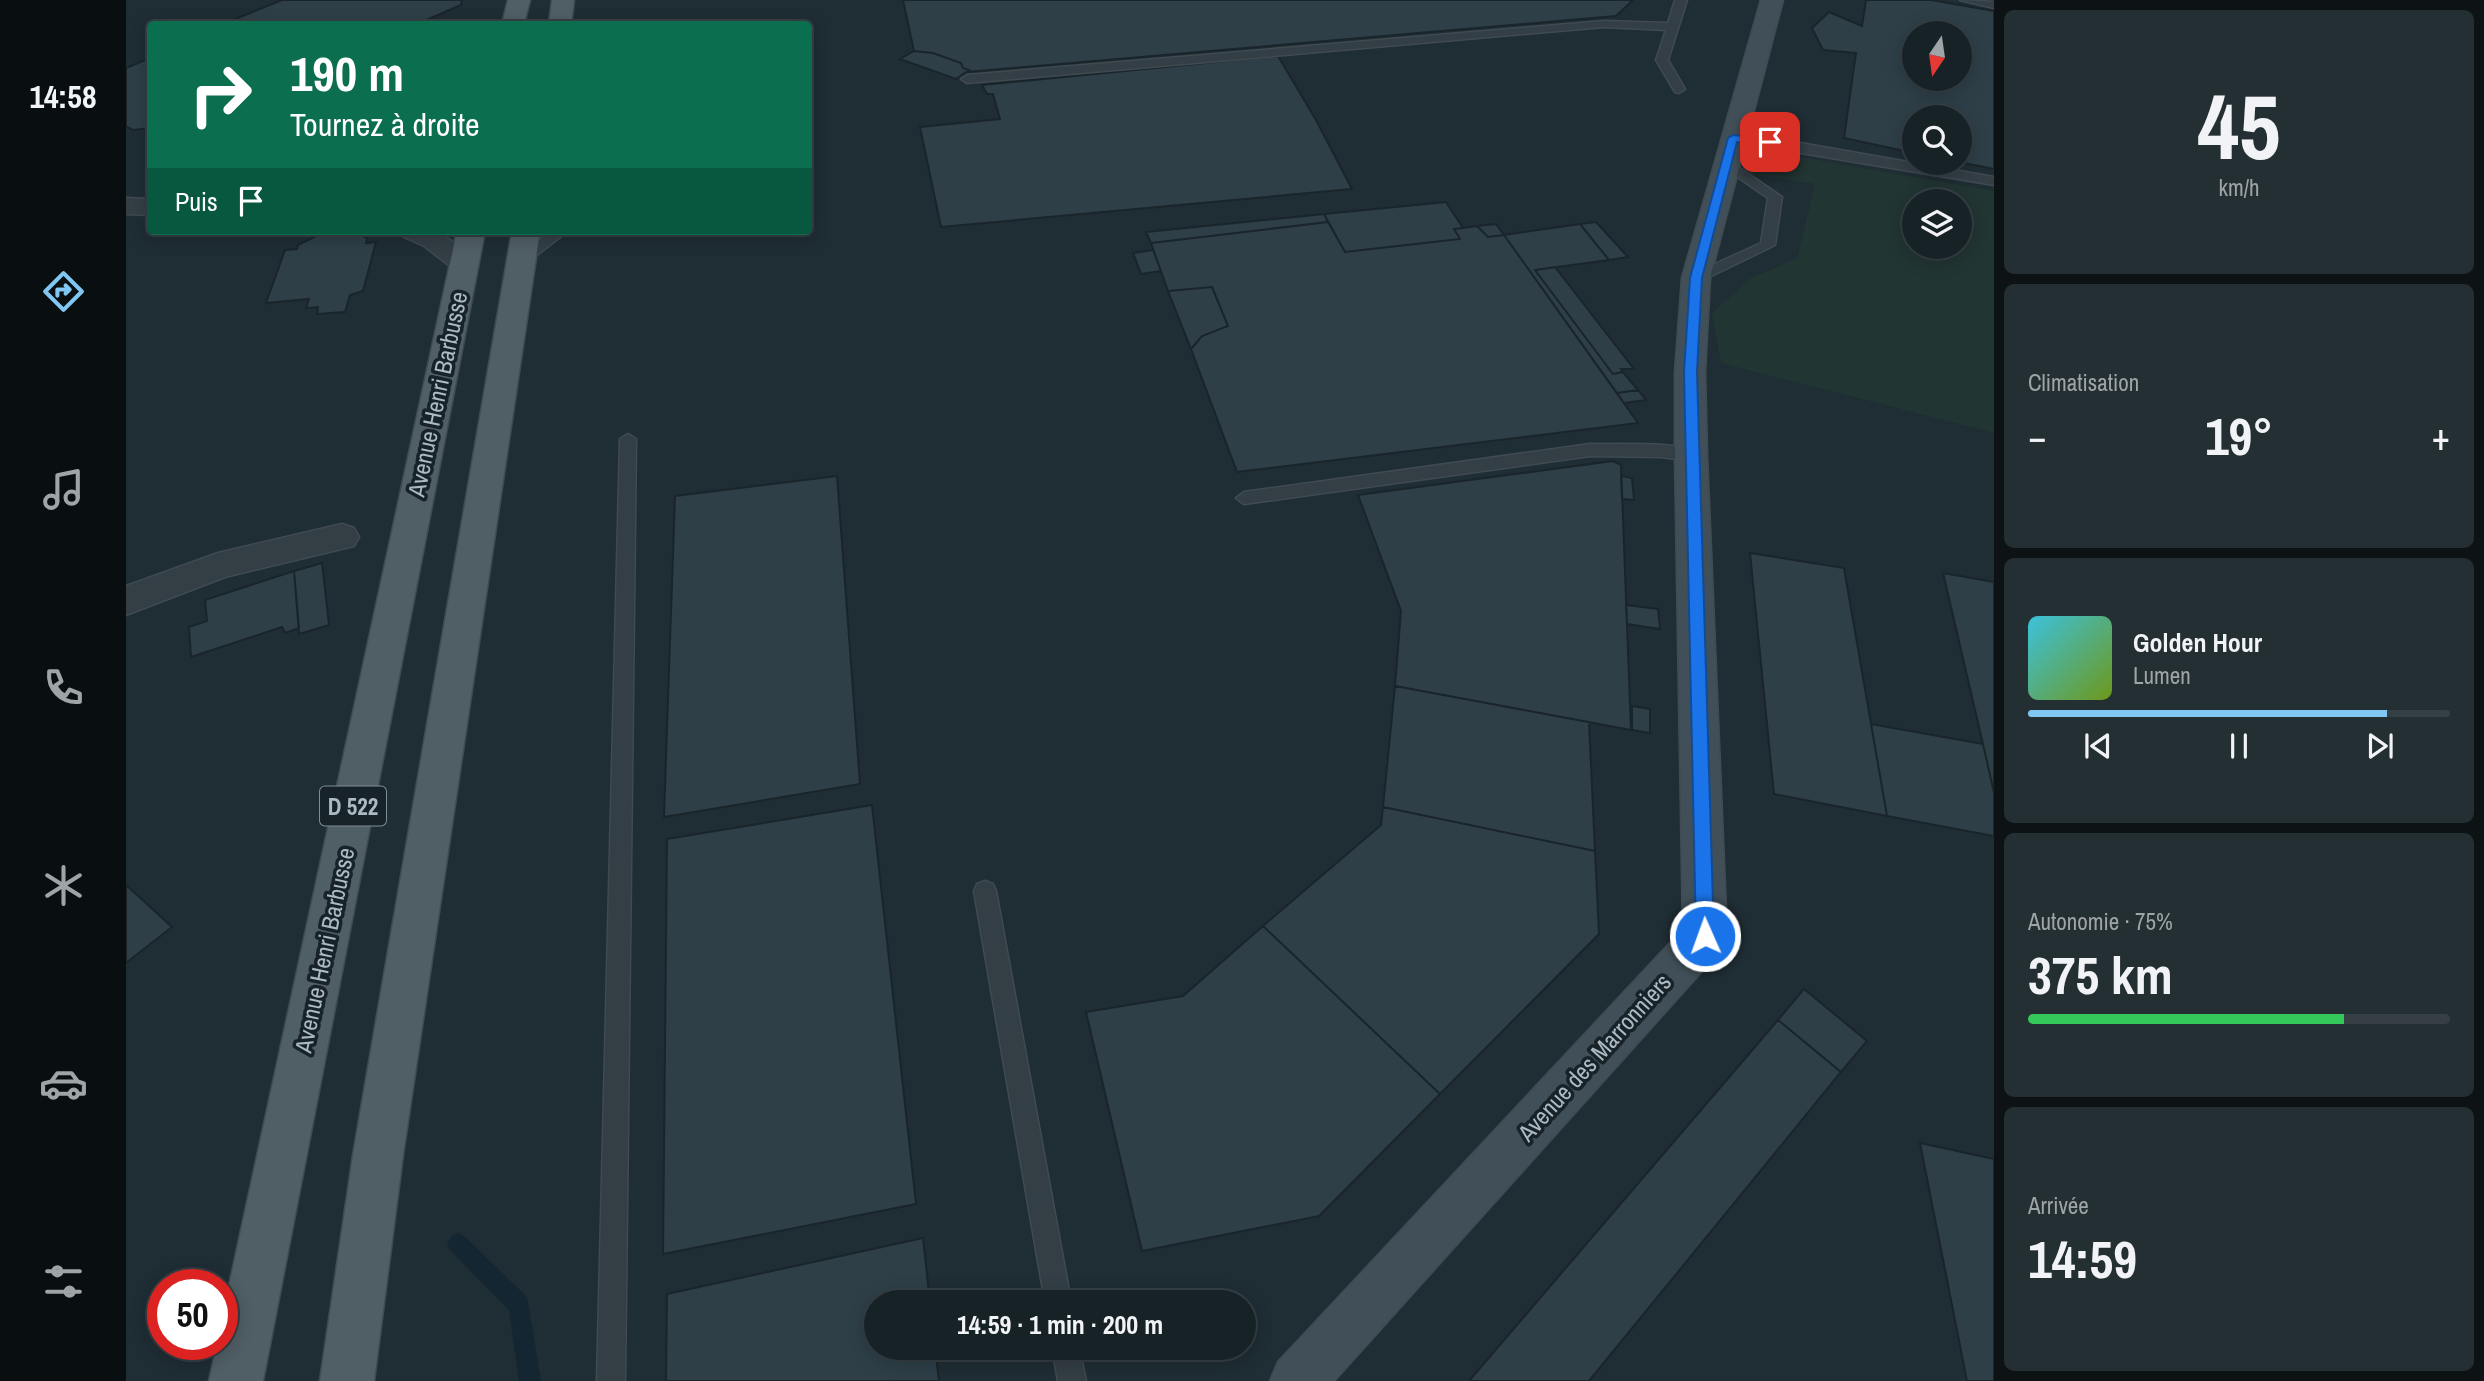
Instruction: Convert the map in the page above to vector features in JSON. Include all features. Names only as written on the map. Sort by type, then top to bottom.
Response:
[{"type":"main road","points":[[514,21],[519,0]]},
{"type":"main road","points":[[560,21],[563,0]]},
{"type":"main road","name":"Avenue des Marronniers","points":[[1297,1381],[1705,936],[1691,455],[1690,372],[1696,278],[1772,0]]},
{"type":"main road","points":[[347,1381],[380,1142],[523,246]]},
{"type":"main road","name":"Avenue Henri Barbusse","points":[[236,1381],[467,247]]},
{"type":"street","points":[[126,206],[147,207]]},
{"type":"street","points":[[423,235],[467,247]]},
{"type":"street","points":[[126,601],[218,566],[342,537]]},
{"type":"lane","points":[[1679,89],[1662,60],[1681,0]]},
{"type":"lane","points":[[1966,0],[1994,5]]},
{"type":"lane","points":[[967,79],[1604,24],[1672,27]]},
{"type":"lane","points":[[1729,150],[1789,145],[1994,181]]},
{"type":"lane","points":[[1696,278],[1768,245],[1775,197],[1729,150]]},
{"type":"lane","points":[[523,246],[551,235]]},
{"type":"lane","points":[[611,1381],[628,439]]},
{"type":"lane","points":[[1244,498],[1590,450],[1691,455]]},
{"type":"lane","points":[[985,891],[1056,1290]]},
{"type":"lane","points":[[1068,1360],[1072,1381]]},
{"type":"green space","points":[[1761,150],[1994,191],[1994,433],[1721,363],[1712,313],[1751,278],[1797,258],[1815,184],[1748,174]]},
{"type":"building","points":[[282,0],[462,0],[461,5],[424,21],[230,21]]},
{"type":"building","points":[[903,0],[1633,0],[1616,16],[966,72],[969,70],[963,68],[961,63],[933,53],[914,51]]},
{"type":"building","points":[[1866,0],[1931,0],[1994,11],[1994,169],[1972,164],[1972,105],[1902,105],[1902,150],[1844,138],[1856,53],[1823,50],[1812,28],[1829,12],[1862,26]]},
{"type":"building","points":[[914,51],[933,53],[961,63],[963,68],[969,70],[956,79],[900,59]]},
{"type":"building","points":[[1278,56],[1352,189],[941,227],[920,127],[1000,119],[993,94],[987,94],[982,85]]},
{"type":"building","points":[[147,59],[147,128],[133,130],[126,126],[126,68]]},
{"type":"building","points":[[1446,202],[1463,228],[1454,229],[1460,239],[1345,252],[1324,214]]},
{"type":"building","points":[[1324,214],[1328,222],[1151,243],[1146,232]]},
{"type":"building","points":[[1328,222],[1345,252],[1460,239],[1454,229],[1477,226],[1488,237],[1504,235],[1638,423],[1237,472],[1191,349],[1202,336],[1228,326],[1212,287],[1168,291],[1151,243]]},
{"type":"building","points":[[1596,222],[1628,257],[1609,260],[1580,224]]},
{"type":"building","points":[[1496,224],[1504,235],[1488,237],[1477,226]]},
{"type":"building","points":[[1580,224],[1609,260],[1535,270],[1613,374],[1623,372],[1638,390],[1617,393],[1504,235]]},
{"type":"building","points":[[318,235],[361,235],[367,238],[366,243],[376,242],[363,291],[350,295],[345,312],[317,314],[318,307],[306,308],[309,299],[266,303],[285,250],[297,249],[298,245]]},
{"type":"building","points":[[1153,250],[1161,271],[1141,274],[1133,253]]},
{"type":"building","points":[[1555,267],[1634,369],[1621,369],[1623,372],[1613,374],[1535,270]]},
{"type":"building","points":[[1212,287],[1228,326],[1202,336],[1191,349],[1168,291]]},
{"type":"building","points":[[1638,390],[1646,400],[1624,403],[1617,393]]},
{"type":"building","points":[[1613,461],[1621,465],[1631,730],[1395,686],[1401,611],[1358,495]]},
{"type":"building","points":[[837,476],[860,784],[664,817],[675,496]]},
{"type":"building","points":[[1621,476],[1632,478],[1634,500],[1622,499]]},
{"type":"building","points":[[1750,553],[1844,568],[1887,816],[1774,794]]},
{"type":"building","points":[[322,563],[329,625],[299,634],[294,571]]},
{"type":"building","points":[[294,571],[299,628],[285,633],[282,627],[191,657],[189,627],[207,621],[205,600]]},
{"type":"building","points":[[1943,573],[1994,582],[1994,793],[1983,744]]},
{"type":"building","points":[[1626,605],[1658,609],[1660,629],[1627,624]]},
{"type":"building","points":[[1395,686],[1589,722],[1595,851],[1383,807]]},
{"type":"building","points":[[1632,706],[1650,709],[1650,733],[1632,730]]},
{"type":"building","points":[[1871,724],[1983,744],[1994,793],[1994,836],[1887,816]]},
{"type":"building","points":[[872,805],[916,1204],[663,1254],[667,839]]},
{"type":"building","points":[[1383,807],[1595,851],[1599,934],[1440,1094],[1263,926],[1381,825]]},
{"type":"building","points":[[126,885],[172,927],[126,963]]},
{"type":"building","points":[[1263,926],[1440,1094],[1319,1216],[1142,1251],[1086,1012],[1183,996]]},
{"type":"building","points":[[1804,989],[1867,1041],[1841,1072],[1778,1020]]},
{"type":"building","points":[[1778,1020],[1841,1072],[1589,1381],[1469,1381]]},
{"type":"building","points":[[1920,1143],[1994,1159],[1994,1381],[1967,1381]]},
{"type":"building","points":[[923,1238],[929,1290],[864,1290],[864,1360],[936,1360],[939,1381],[666,1381],[667,1294]]},
{"type":"waterway","points":[[458,1244],[519,1305],[530,1381]]},
{"type":"route","points":[[1705,936],[1691,455],[1690,372],[1696,278],[1733,138],[1770,142]]}]
